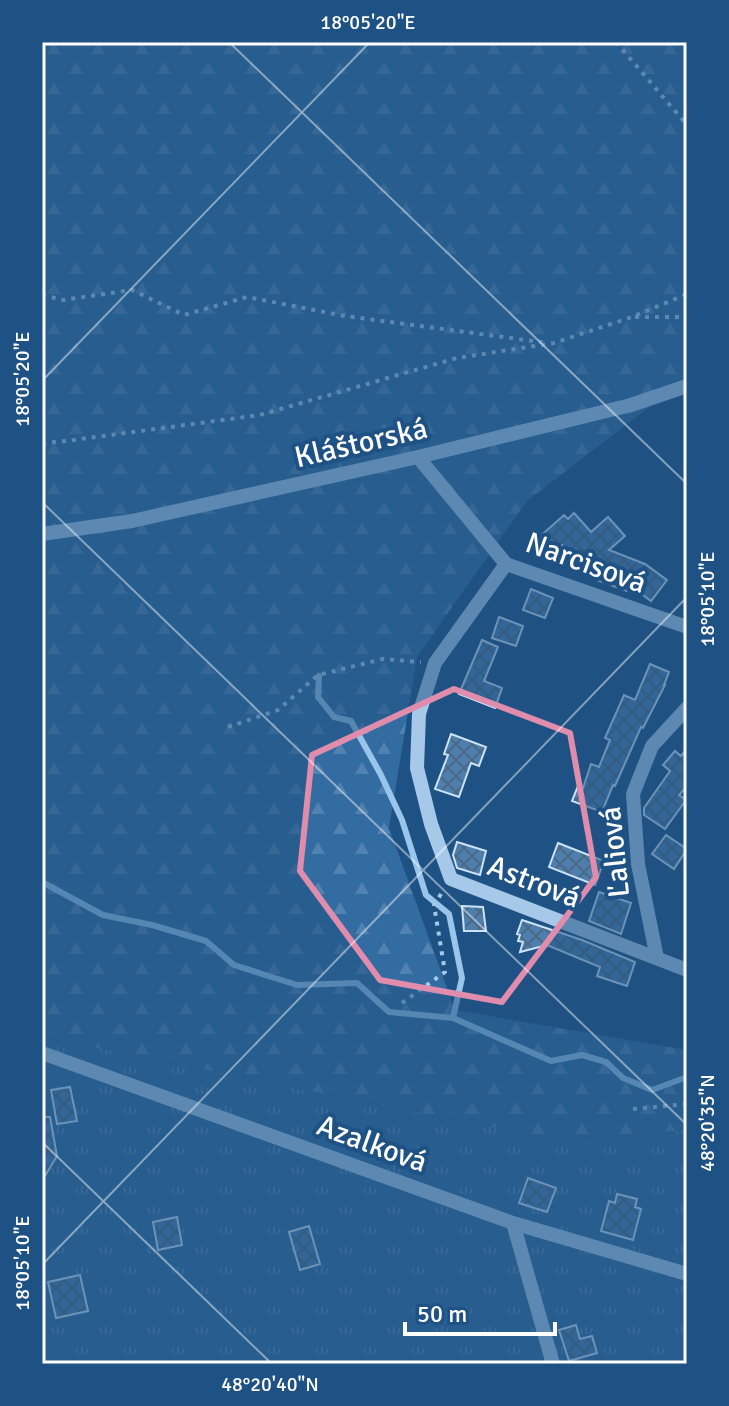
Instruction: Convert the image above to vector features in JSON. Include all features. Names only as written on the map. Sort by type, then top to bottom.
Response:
[{"type":"street","name":"Kláštorská","points":[[42,534],[132,521],[418,457],[620,408],[687,386]]},
{"type":"street","name":"Narcisová","points":[[418,457],[506,564],[687,627]]},
{"type":"street","points":[[435,663],[506,564]]},
{"type":"street","name":"Astrová","points":[[435,663],[419,714],[417,768],[431,824],[451,879],[687,970]]},
{"type":"street","name":"Ľaliová","points":[[657,958],[638,864],[633,794],[652,746],[687,708]]},
{"type":"street","name":"Azalková","points":[[42,1053],[513,1223],[687,1274]]},
{"type":"street","points":[[513,1223],[553,1364]]},
{"type":"path","points":[[616,42],[687,125]]},
{"type":"path","points":[[42,295],[63,300],[132,290],[184,315],[247,297],[345,316],[554,343]]},
{"type":"path","points":[[42,443],[260,415],[457,358],[554,343],[632,317],[687,294]]},
{"type":"path","points":[[632,317],[687,317]]},
{"type":"path","points":[[228,727],[278,710],[318,675],[383,659],[435,663]]},
{"type":"path","points":[[402,1003],[445,972],[436,903]]},
{"type":"path","points":[[633,1109],[687,1104]]},
{"type":"highlighted area","points":[[454,689],[570,733],[596,877],[502,1002],[380,980],[300,871],[312,755]]},
{"type":"green space","points":[[42,42],[687,42],[687,378],[527,501],[417,657],[389,828],[455,1010],[687,1050],[687,1130],[557,1140],[42,1037]]},
{"type":"green space","points":[[42,1037],[557,1140],[687,1130],[687,1364],[42,1364]]},
{"type":"building","points":[[574,513],[591,532],[608,517],[625,536],[609,550],[645,564],[667,580],[651,601],[630,585],[627,591],[591,578],[562,545],[551,554],[537,539],[564,515],[568,519]]},
{"type":"building","points":[[531,589],[553,598],[545,618],[523,610]]},
{"type":"building","points":[[499,617],[523,626],[516,646],[492,638]]},
{"type":"building","points":[[482,640],[498,647],[484,681],[502,688],[495,708],[459,694]]},
{"type":"building","points":[[650,664],[669,672],[665,685],[641,727],[602,812],[572,801],[578,786],[583,788],[591,764],[599,767],[610,740],[605,738],[624,695],[635,700]]},
{"type":"building","points":[[451,734],[486,747],[479,766],[471,763],[459,797],[435,789],[448,755],[444,754]]},
{"type":"building","points":[[687,748],[687,786],[679,795],[686,800],[665,829],[644,815],[644,808],[670,771],[663,765],[675,751],[681,756]]},
{"type":"building","points":[[666,835],[687,849],[674,869],[652,854]]},
{"type":"building","points":[[457,842],[486,851],[480,875],[457,868],[453,855]]},
{"type":"building","points":[[558,843],[604,861],[595,885],[549,867]]},
{"type":"building","points":[[599,892],[631,903],[621,934],[589,921]]},
{"type":"building","points":[[462,906],[483,907],[486,931],[464,931]]},
{"type":"building","points":[[522,920],[635,962],[627,986],[597,976],[600,967],[547,945],[520,952],[523,942],[518,941],[520,935],[517,934]]},
{"type":"building","points":[[70,1087],[77,1121],[57,1124],[51,1090]]},
{"type":"building","points":[[42,1117],[50,1117],[57,1156],[42,1181]]},
{"type":"building","points":[[528,1178],[556,1188],[547,1212],[519,1203]]},
{"type":"building","points":[[617,1194],[637,1199],[635,1207],[641,1209],[633,1240],[601,1231],[609,1201],[615,1203]]},
{"type":"building","points":[[177,1217],[182,1245],[158,1250],[153,1222]]},
{"type":"building","points":[[309,1226],[320,1264],[300,1270],[289,1232]]},
{"type":"building","points":[[80,1275],[88,1311],[56,1318],[48,1282]]},
{"type":"building","points":[[576,1325],[580,1339],[592,1336],[597,1353],[569,1361],[559,1330]]},
{"type":"waterway","points":[[319,676],[318,697],[334,717],[351,721],[381,775],[402,820],[426,895],[449,914],[462,978],[453,1018]]},
{"type":"waterway","points":[[42,882],[103,915],[206,941],[234,965],[297,985],[357,983],[389,1012],[453,1018],[551,1061],[582,1055],[606,1062],[623,1078],[652,1090],[687,1077]]}]
